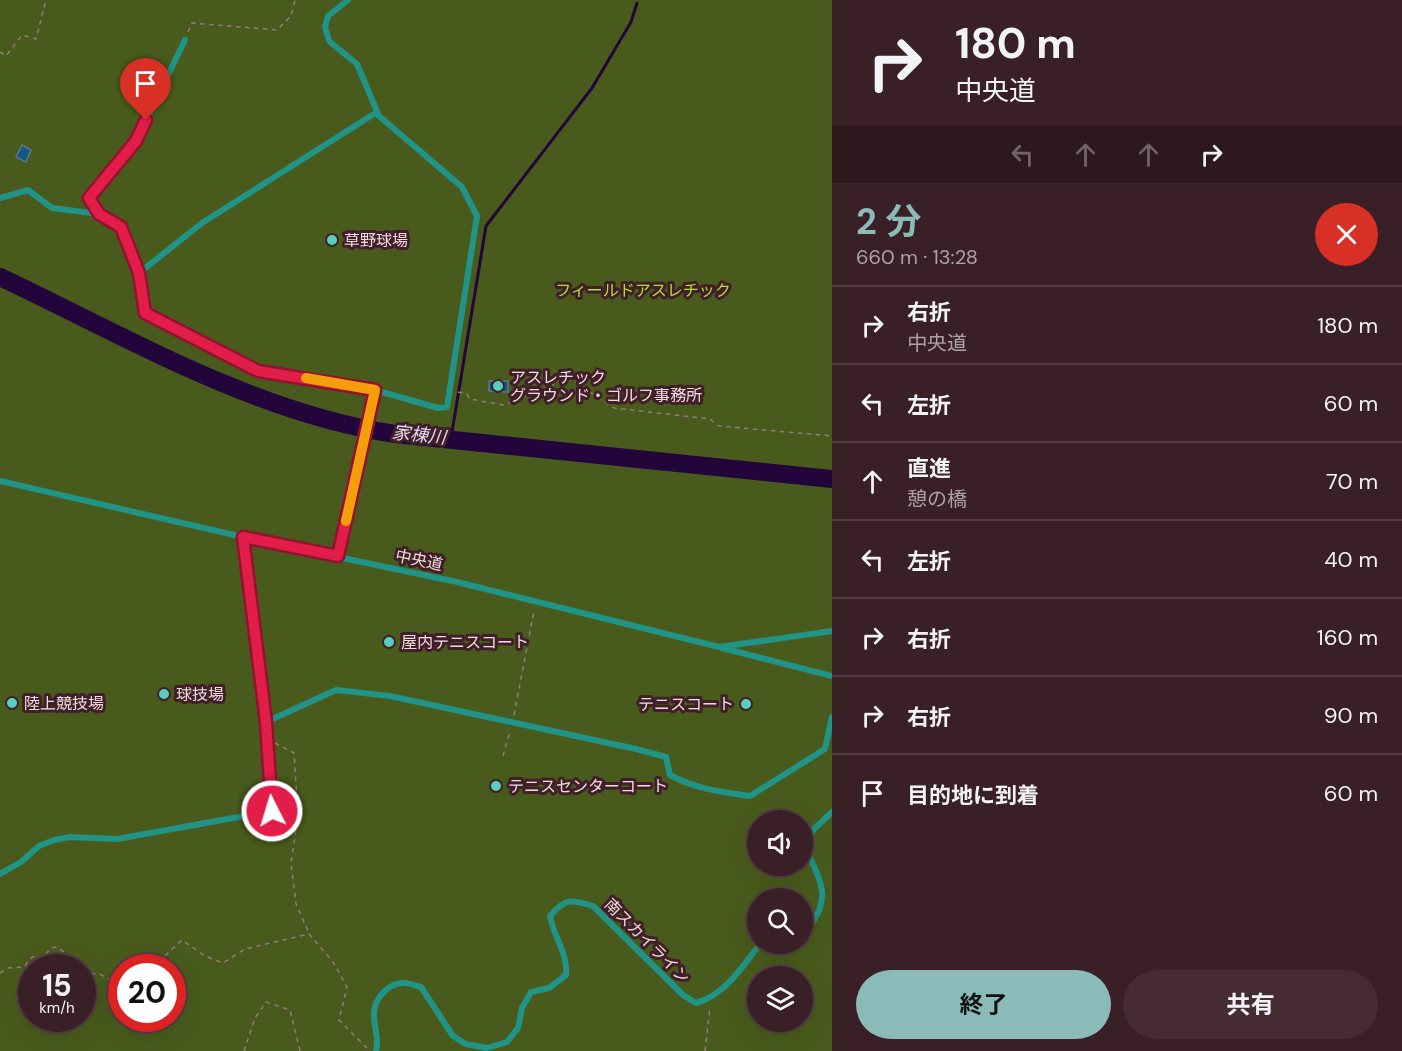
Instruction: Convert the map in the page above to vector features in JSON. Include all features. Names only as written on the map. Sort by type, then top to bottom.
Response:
[{"type":"lane","points":[[0,198],[28,190],[52,208],[99,214],[121,227],[139,273],[145,313],[258,371],[375,390],[438,408],[447,407],[477,216],[462,187],[377,112],[357,64],[336,49],[327,36],[325,22],[328,16],[348,0]]},
{"type":"lane","points":[[99,214],[89,198],[136,141],[185,40]]},
{"type":"lane","points":[[139,273],[202,223],[377,112]]},
{"type":"lane","points":[[338,556],[373,408],[375,390]]},
{"type":"lane","name":"中央道","points":[[0,481],[536,601],[719,647],[832,631]]},
{"type":"lane","points":[[0,874],[21,862],[39,846],[54,840],[70,837],[117,839],[272,811],[266,722],[243,537]]},
{"type":"lane","points":[[719,647],[832,676]]},
{"type":"lane","points":[[266,722],[336,690],[390,696],[666,757],[670,775],[679,780],[702,789],[750,796],[825,749],[832,717]]},
{"type":"lane","points":[[813,924],[827,904],[825,891],[806,849],[813,830],[832,813]]},
{"type":"lane","name":"南スカイライン","points":[[376,1051],[378,1043],[374,1013],[377,998],[386,990],[402,983],[421,987],[453,1036],[466,1044],[487,1048],[507,1042],[518,1028],[522,1008],[531,992],[549,988],[566,975],[567,959],[554,934],[550,916],[560,905],[574,900],[594,906],[611,921],[625,941],[649,959],[683,996],[696,1003],[712,999]]},
{"type":"lane","points":[[712,999],[735,976],[752,954]]},
{"type":"path","points":[[0,52],[6,56],[22,35],[36,39],[46,0]]},
{"type":"path","points":[[185,40],[192,23],[277,30],[291,16],[295,0]]},
{"type":"path","points":[[450,390],[467,394],[470,399],[503,405],[566,380],[572,380],[614,408],[710,420],[719,426],[832,436]]},
{"type":"path","points":[[503,756],[513,722],[536,601]]},
{"type":"path","points":[[266,737],[294,753],[298,816],[291,863],[296,904],[309,934],[333,962],[347,987],[339,1020],[369,1051]]},
{"type":"path","points":[[167,954],[182,940],[206,956],[223,963],[245,949],[309,934]]},
{"type":"path","points":[[46,954],[50,948],[57,947],[64,954]]},
{"type":"path","points":[[0,973],[8,968],[18,967]]},
{"type":"path","points":[[705,1051],[706,1024],[712,999]]},
{"type":"path","points":[[244,1051],[255,1018],[266,1002],[290,1010],[300,1051]]},
{"type":"green space","name":"フィールドアスレチック","points":[[0,0],[832,0],[832,1051],[0,1051]]},
{"type":"building","points":[[22,145],[31,150],[26,162],[16,157]]},
{"type":"building","name":"アスレチック グラウンド・ゴルフ事務所","points":[[489,381],[508,381],[508,392],[489,391]]},
{"type":"waterway","points":[[451,438],[486,226],[592,88],[631,22],[637,3]]},
{"type":"waterway","name":"家棟川","points":[[0,277],[193,370],[242,391],[343,424],[395,434],[832,479]]},
{"type":"slow traffic","points":[[306,378],[375,390],[373,408],[346,521]]},
{"type":"place","name":"草野球場","points":[[332,240]]},
{"type":"place","name":"アスレチック グラウンド・ゴルフ事務所","points":[[498,386]]},
{"type":"place","name":"屋内テニスコート","points":[[389,642]]},
{"type":"place","name":"球技場","points":[[164,694]]},
{"type":"place","name":"陸上競技場","points":[[12,703]]},
{"type":"place","name":"テニスコート","points":[[746,704]]},
{"type":"place","name":"テニスセンターコート","points":[[496,786]]},
{"type":"route","points":[[146,120],[136,141],[89,198],[99,214],[121,227],[139,273],[145,313],[258,371],[375,390],[373,408],[338,556],[243,537],[266,722],[272,811]]}]
